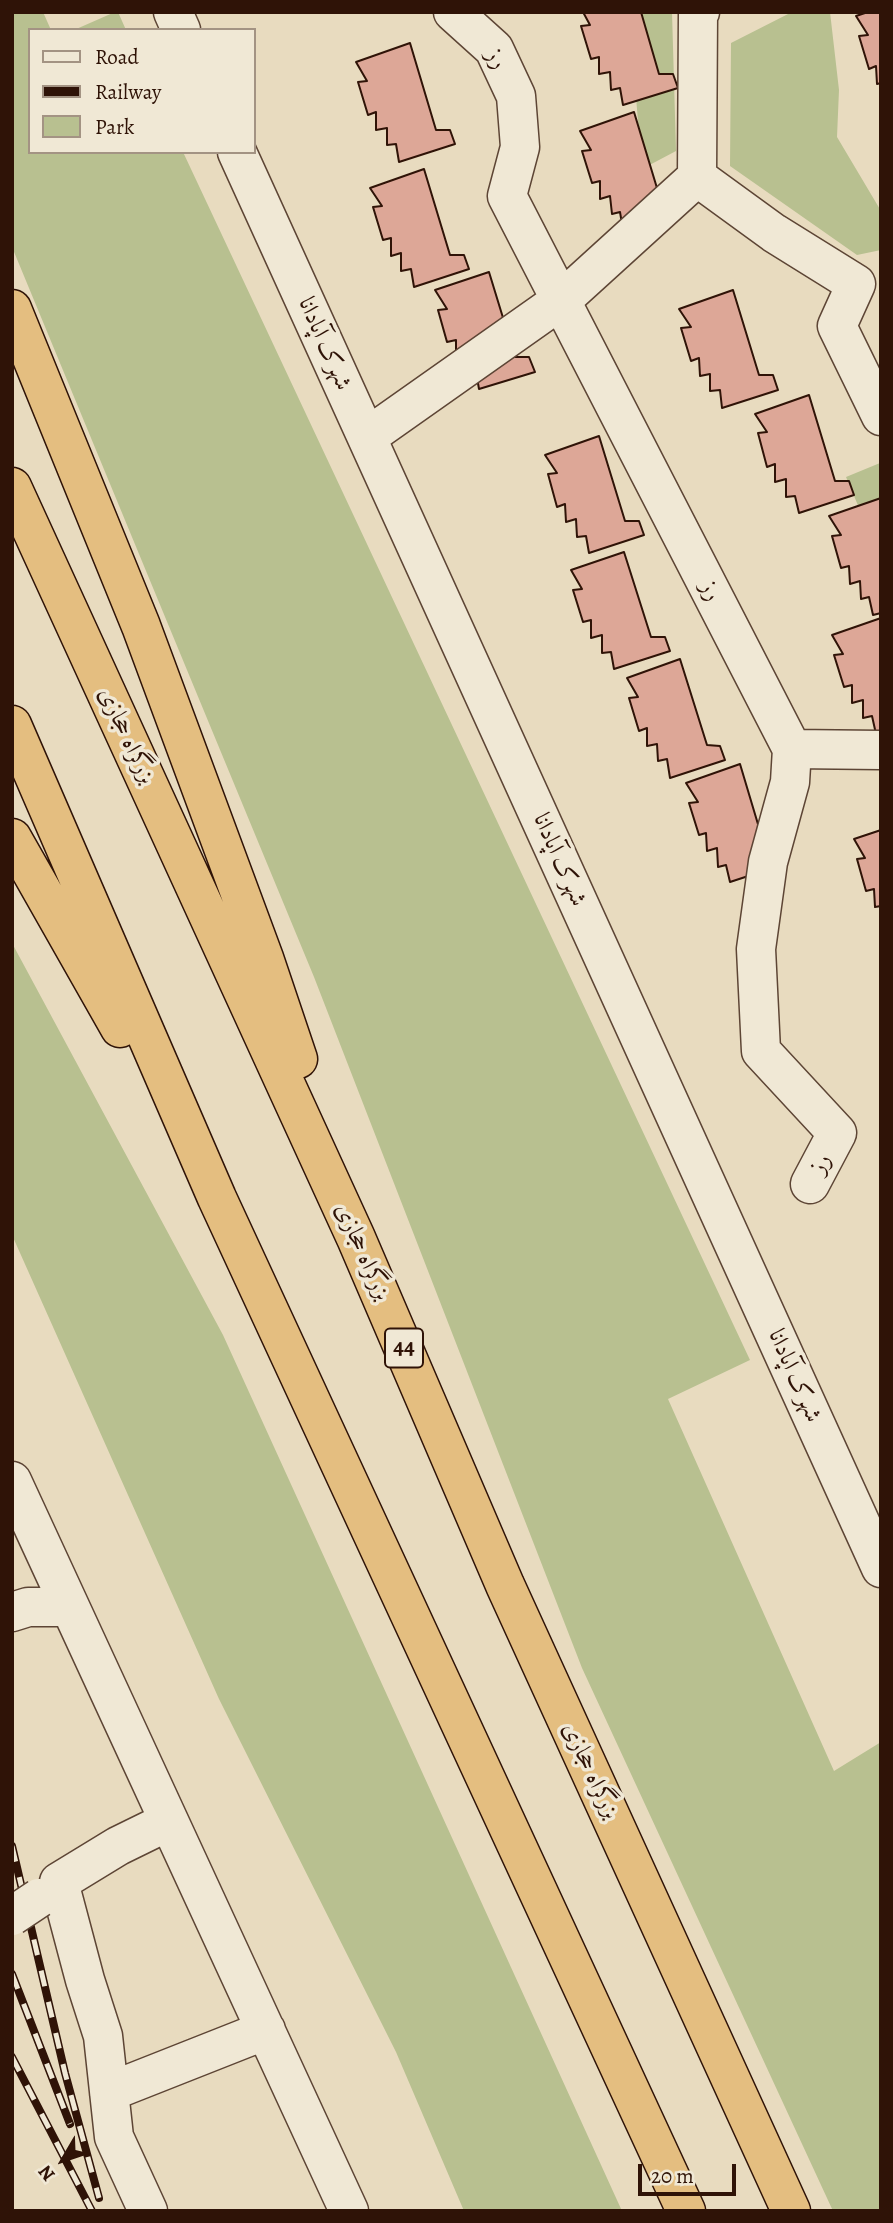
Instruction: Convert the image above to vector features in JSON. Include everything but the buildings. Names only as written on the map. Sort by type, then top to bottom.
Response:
[{"type":"highway","points":[[12,309],[141,626],[250,919],[356,1238]]},
{"type":"highway","name":"بزرگراه حجازی","points":[[12,487],[356,1238],[505,1585],[791,2211]]},
{"type":"highway","points":[[12,725],[217,1198],[686,2211]]},
{"type":"highway","points":[[12,838],[217,1198]]},
{"type":"street","points":[[173,12],[180,28]]},
{"type":"street","name":"رز","points":[[453,12],[494,50],[516,96],[520,147],[506,196],[792,749],[790,782],[768,862],[756,949],[761,1051],[837,1133],[810,1184]]},
{"type":"street","points":[[367,438],[561,300],[697,177],[700,12]]},
{"type":"street","name":"شهرک آپادانا","points":[[238,154],[881,1568]]},
{"type":"street","points":[[697,177],[774,233],[856,284],[836,326],[881,416]]},
{"type":"street","points":[[792,749],[881,750]]},
{"type":"street","points":[[12,1481],[349,2211]]},
{"type":"street","points":[[12,1612],[28,1608],[71,1607]]},
{"type":"street","points":[[148,2211],[114,2137],[103,2036],[85,1980],[37,1898],[118,1846],[169,1821]]},
{"type":"street","points":[[109,2092],[266,2030]]},
{"type":"green space","points":[[12,12],[43,12],[50,28],[28,28],[28,154],[184,154],[750,1360],[668,1399],[834,1771],[881,1742],[881,2211],[833,2211],[582,1668],[314,977],[12,247]]},
{"type":"green space","points":[[118,12],[125,28],[79,28]]},
{"type":"green space","points":[[619,12],[672,12],[676,151],[642,169],[632,49]]},
{"type":"green space","points":[[792,12],[830,12],[839,90],[837,137],[881,211],[881,250],[857,255],[730,166],[731,43]]},
{"type":"green space","points":[[881,463],[881,560],[846,477]]},
{"type":"green space","points":[[12,943],[223,1335],[622,2211],[464,2211],[396,2052],[219,1699],[12,1235]]},
{"type":"railway","points":[[12,1846],[65,2073],[99,2198]]},
{"type":"railway","points":[[12,1974],[70,2124]]},
{"type":"railway","points":[[12,2057],[92,2211]]}]
